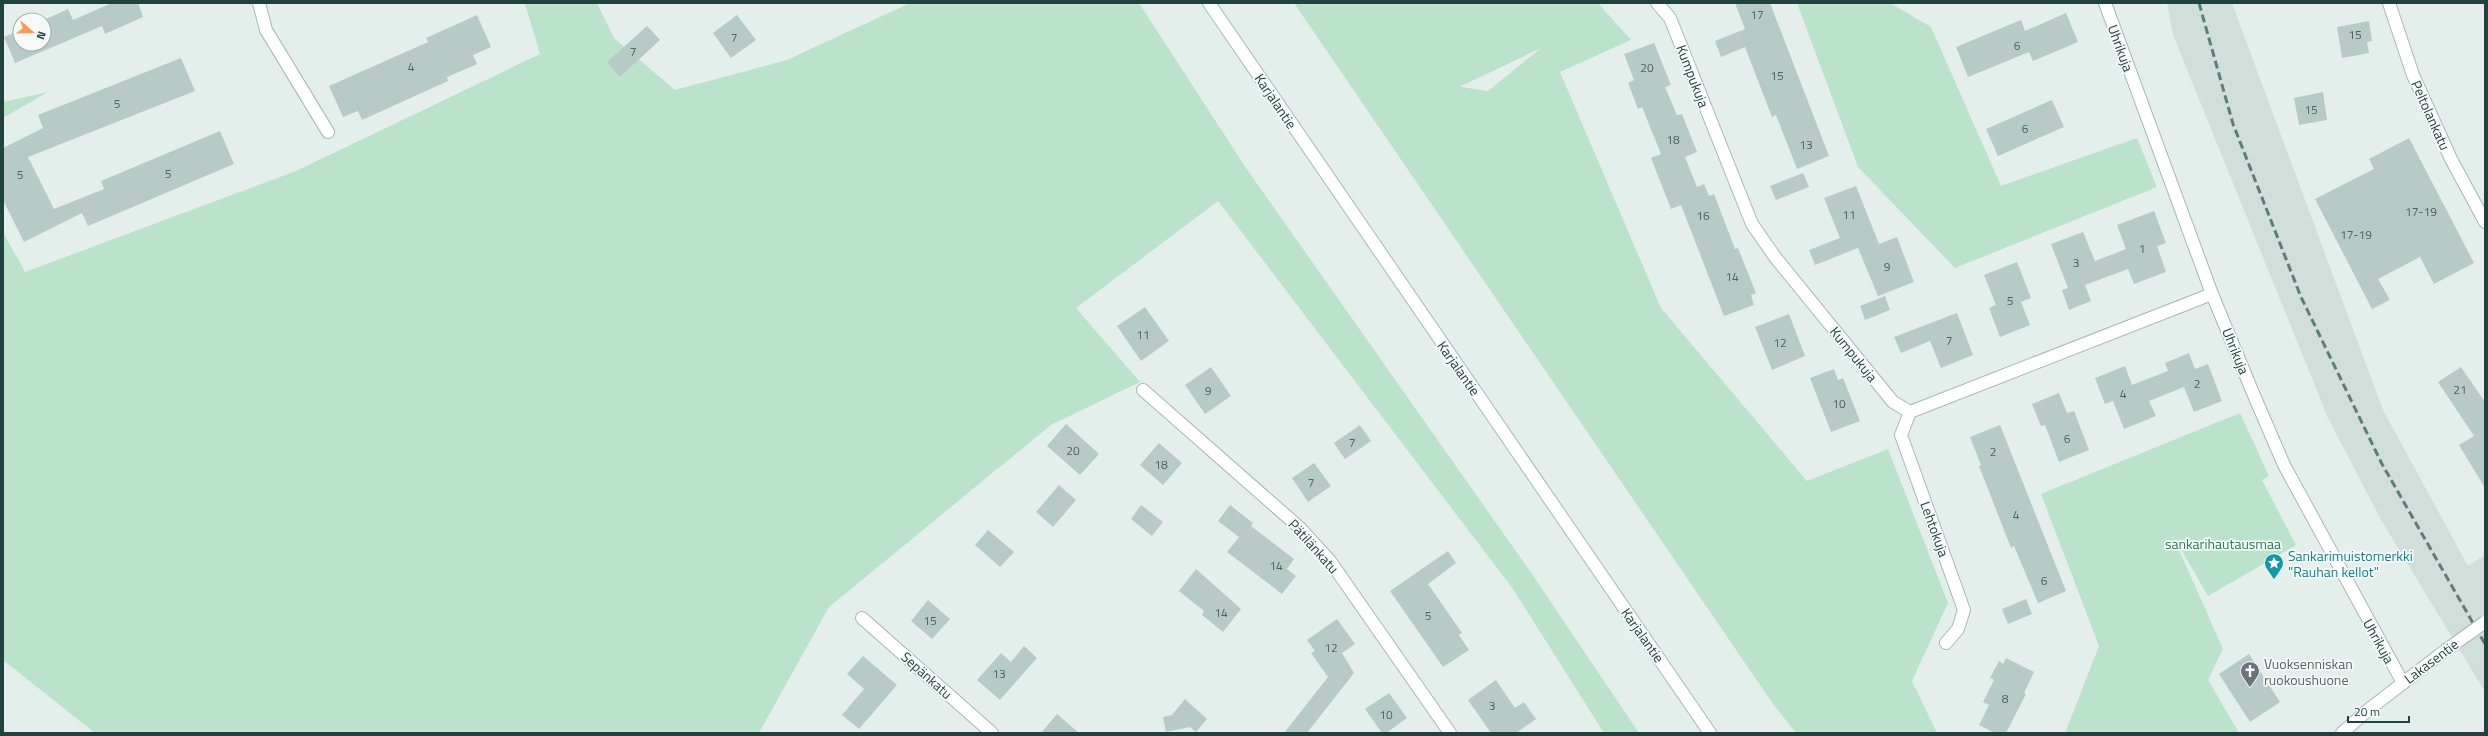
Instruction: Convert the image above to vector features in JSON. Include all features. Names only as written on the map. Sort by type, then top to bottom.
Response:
[{"type":"street","points":[[259,3],[266,30],[328,132]]},
{"type":"street","name":"Karjalantie","points":[[1209,3],[1710,733]]},
{"type":"street","name":"Kumpukuja","points":[[1657,3],[1670,18],[1752,224],[1775,257],[1881,388],[1893,402],[1910,412]]},
{"type":"street","name":"Uhrikuja","points":[[2105,3],[2212,294],[2284,465],[2391,664],[2403,683]]},
{"type":"street","name":"Peltolankatu","points":[[2389,3],[2413,75],[2451,159],[2485,222]]},
{"type":"street","points":[[1910,412],[2212,294]]},
{"type":"street","name":"Pätilänkatu","points":[[1143,390],[1300,528],[1330,561],[1450,733]]},
{"type":"street","name":"Lehtokuja","points":[[1910,412],[1901,435],[1964,610],[1958,629],[1946,643]]},
{"type":"street","name":"Sepänkatu","points":[[862,618],[992,733]]},
{"type":"street","name":"Lakasentie","points":[[2342,733],[2403,683],[2485,622]]},
{"type":"shaded area","points":[[2167,3],[2232,3],[2383,410],[2468,566],[2485,555],[2485,692],[2380,518],[2328,418],[2173,35]]},
{"type":"green space","points":[[525,3],[597,3],[614,38],[675,90],[787,60],[910,3],[1139,3],[1246,168],[1532,574],[1639,733],[1604,733],[1513,589],[1218,201],[1076,308],[1140,382],[1051,425],[829,607],[759,733],[95,733],[3,660],[3,232],[25,272],[296,171],[540,54]]},
{"type":"green space","points":[[1294,3],[1598,3],[1631,40],[1560,72],[1661,308],[1807,481],[1888,449],[1948,603],[1912,681],[1937,733],[1796,733],[1773,704]],"holes":[[[1541,48],[1488,91],[1461,86]]]},
{"type":"green space","points":[[1797,3],[1890,3],[1931,27],[2001,186],[2137,138],[2157,187],[1955,268],[1858,167]]},
{"type":"green space","points":[[48,92],[3,118],[3,102]]},
{"type":"green space","name":"sankarihautausmaa","points":[[2240,413],[2269,476],[2262,480],[2296,545],[2208,596],[2172,534],[2223,649],[2208,680],[2239,733],[2065,733],[2099,646],[2041,494]]},
{"type":"building","points":[[112,3],[138,3],[143,17],[105,34],[102,26],[52,47],[52,16],[68,9],[73,20]]},
{"type":"building","points":[[1735,3],[1770,3],[1829,156],[1797,169],[1776,115],[1772,117],[1745,47],[1721,57],[1715,41],[1745,29]]},
{"type":"building","points":[[2066,13],[2078,42],[2033,61],[2029,52],[1968,77],[1956,47],[2021,20],[2025,31]]},
{"type":"building","points":[[477,15],[491,47],[473,55],[477,64],[447,77],[448,81],[362,120],[358,111],[343,117],[329,86],[428,42],[426,38]]},
{"type":"building","points":[[737,15],[756,40],[731,58],[713,33]]},
{"type":"building","points":[[2369,21],[2372,41],[2367,42],[2369,53],[2342,58],[2337,27]]},
{"type":"building","points":[[647,26],[660,40],[620,77],[607,62]]},
{"type":"building","points":[[12,34],[12,52],[41,52],[15,63],[4,37]]},
{"type":"building","points":[[1654,43],[1671,85],[1665,87],[1677,115],[1682,114],[1697,152],[1685,157],[1697,187],[1704,184],[1709,196],[1714,194],[1735,249],[1738,248],[1756,293],[1751,295],[1754,305],[1724,316],[1681,205],[1671,209],[1651,158],[1661,154],[1642,107],[1638,109],[1628,83],[1634,80],[1624,54]]},
{"type":"building","points":[[181,58],[195,91],[28,157],[54,209],[104,189],[101,181],[220,131],[234,164],[88,226],[82,213],[24,242],[3,200],[3,148],[43,128],[38,115]]},
{"type":"building","points":[[2323,92],[2327,120],[2299,125],[2294,98]]},
{"type":"building","points":[[2052,100],[2064,127],[1998,156],[1986,129]]},
{"type":"building","points":[[2409,138],[2474,263],[2434,284],[2420,257],[2378,279],[2390,300],[2372,309],[2315,199],[2374,169],[2369,159]]},
{"type":"building","points":[[1803,173],[1809,187],[1776,200],[1770,186]]},
{"type":"building","points":[[1856,186],[1879,244],[1897,237],[1914,282],[1878,296],[1858,248],[1815,265],[1809,250],[1840,238],[1824,198]]},
{"type":"building","points":[[2154,211],[2166,243],[2157,246],[2166,272],[2134,284],[2128,269],[2085,285],[2091,301],[2069,310],[2062,290],[2068,288],[2051,244],[2083,232],[2095,261],[2126,249],[2117,225]]},
{"type":"building","points":[[2017,262],[2031,298],[2021,302],[2030,325],[2000,337],[1989,308],[1996,305],[1984,275]]},
{"type":"building","points":[[1885,296],[1890,310],[1865,320],[1860,306]]},
{"type":"building","points":[[1145,307],[1169,341],[1141,361],[1117,326]]},
{"type":"building","points":[[1957,313],[1973,355],[1941,368],[1930,341],[1901,353],[1894,337]]},
{"type":"building","points":[[1789,314],[1805,356],[1772,370],[1755,327]]},
{"type":"building","points":[[2189,353],[2195,369],[2208,364],[2222,401],[2194,412],[2184,387],[2149,401],[2156,416],[2124,429],[2113,401],[2105,404],[2095,378],[2125,366],[2132,385],[2168,371],[2165,363]]},
{"type":"building","points":[[1211,367],[1231,396],[1205,414],[1185,385]]},
{"type":"building","points":[[2461,367],[2485,402],[2485,488],[2459,445],[2474,436],[2438,382]]},
{"type":"building","points":[[1834,369],[1838,380],[1843,378],[1860,421],[1831,432],[1810,378]]},
{"type":"building","points":[[2059,393],[2067,413],[2074,411],[2089,450],[2059,462],[2045,425],[2041,426],[2032,404]]},
{"type":"building","points":[[1066,424],[1099,454],[1080,475],[1047,446]]},
{"type":"building","points":[[1360,425],[1371,441],[1345,459],[1334,443]]},
{"type":"building","points":[[2000,425],[2066,591],[2038,603],[2014,546],[2011,548],[1979,466],[1981,465],[1970,437]]},
{"type":"building","points":[[1159,443],[1182,463],[1163,485],[1140,465]]},
{"type":"building","points":[[1314,463],[1331,486],[1308,502],[1292,478]]},
{"type":"building","points":[[1059,485],[1076,500],[1053,527],[1036,512]]},
{"type":"building","points":[[1141,505],[1163,522],[1152,536],[1131,519]]},
{"type":"building","points":[[1230,505],[1253,523],[1251,526],[1294,559],[1287,569],[1296,576],[1282,594],[1227,552],[1239,537],[1218,521]]},
{"type":"building","points":[[988,530],[1014,552],[1000,567],[975,545]]},
{"type":"building","points":[[1448,551],[1456,563],[1428,584],[1462,633],[1459,635],[1469,650],[1443,667],[1390,591]]},
{"type":"building","points":[[1196,569],[1241,609],[1223,632],[1202,615],[1204,611],[1179,591]]},
{"type":"building","points":[[2026,599],[2032,614],[2008,624],[2002,609]]},
{"type":"building","points":[[928,600],[950,619],[932,639],[911,621]]},
{"type":"building","points":[[1337,619],[1355,644],[1342,653],[1354,673],[1307,733],[1284,733],[1328,677],[1311,653],[1315,651],[1307,640]]},
{"type":"building","points":[[1024,646],[1037,658],[1000,700],[977,680],[1001,653],[1011,662]]},
{"type":"building","name":"Vuoksenniskan ruokoushuone","points":[[2249,654],[2280,702],[2250,722],[2219,674]]},
{"type":"building","points":[[863,656],[897,685],[859,729],[842,715],[864,689],[847,674]]},
{"type":"building","points":[[2006,658],[2034,672],[2024,693],[2026,694],[2006,733],[1995,733],[1979,725],[1989,705],[1983,702],[1994,680],[1990,678],[1999,661],[2003,664]]},
{"type":"building","points":[[1496,680],[1515,708],[1524,702],[1536,719],[1516,733],[1491,733],[1468,700]]},
{"type":"building","points":[[1389,693],[1407,718],[1386,733],[1382,733],[1365,709]]},
{"type":"building","points":[[1185,699],[1207,719],[1196,732],[1190,727],[1166,732],[1163,717],[1172,715]]},
{"type":"building","points":[[1057,714],[1079,733],[1041,733]]},
{"type":"railway","points":[[2199,3],[2233,124],[2301,297],[2382,464],[2485,644]]},
{"type":"place","name":"Sankarimuistomerkki \"Rauhan kellot\"","points":[[2274,580]]},
{"type":"place","name":"Vuoksenniskan ruokoushuone","points":[[2250,688]]}]
